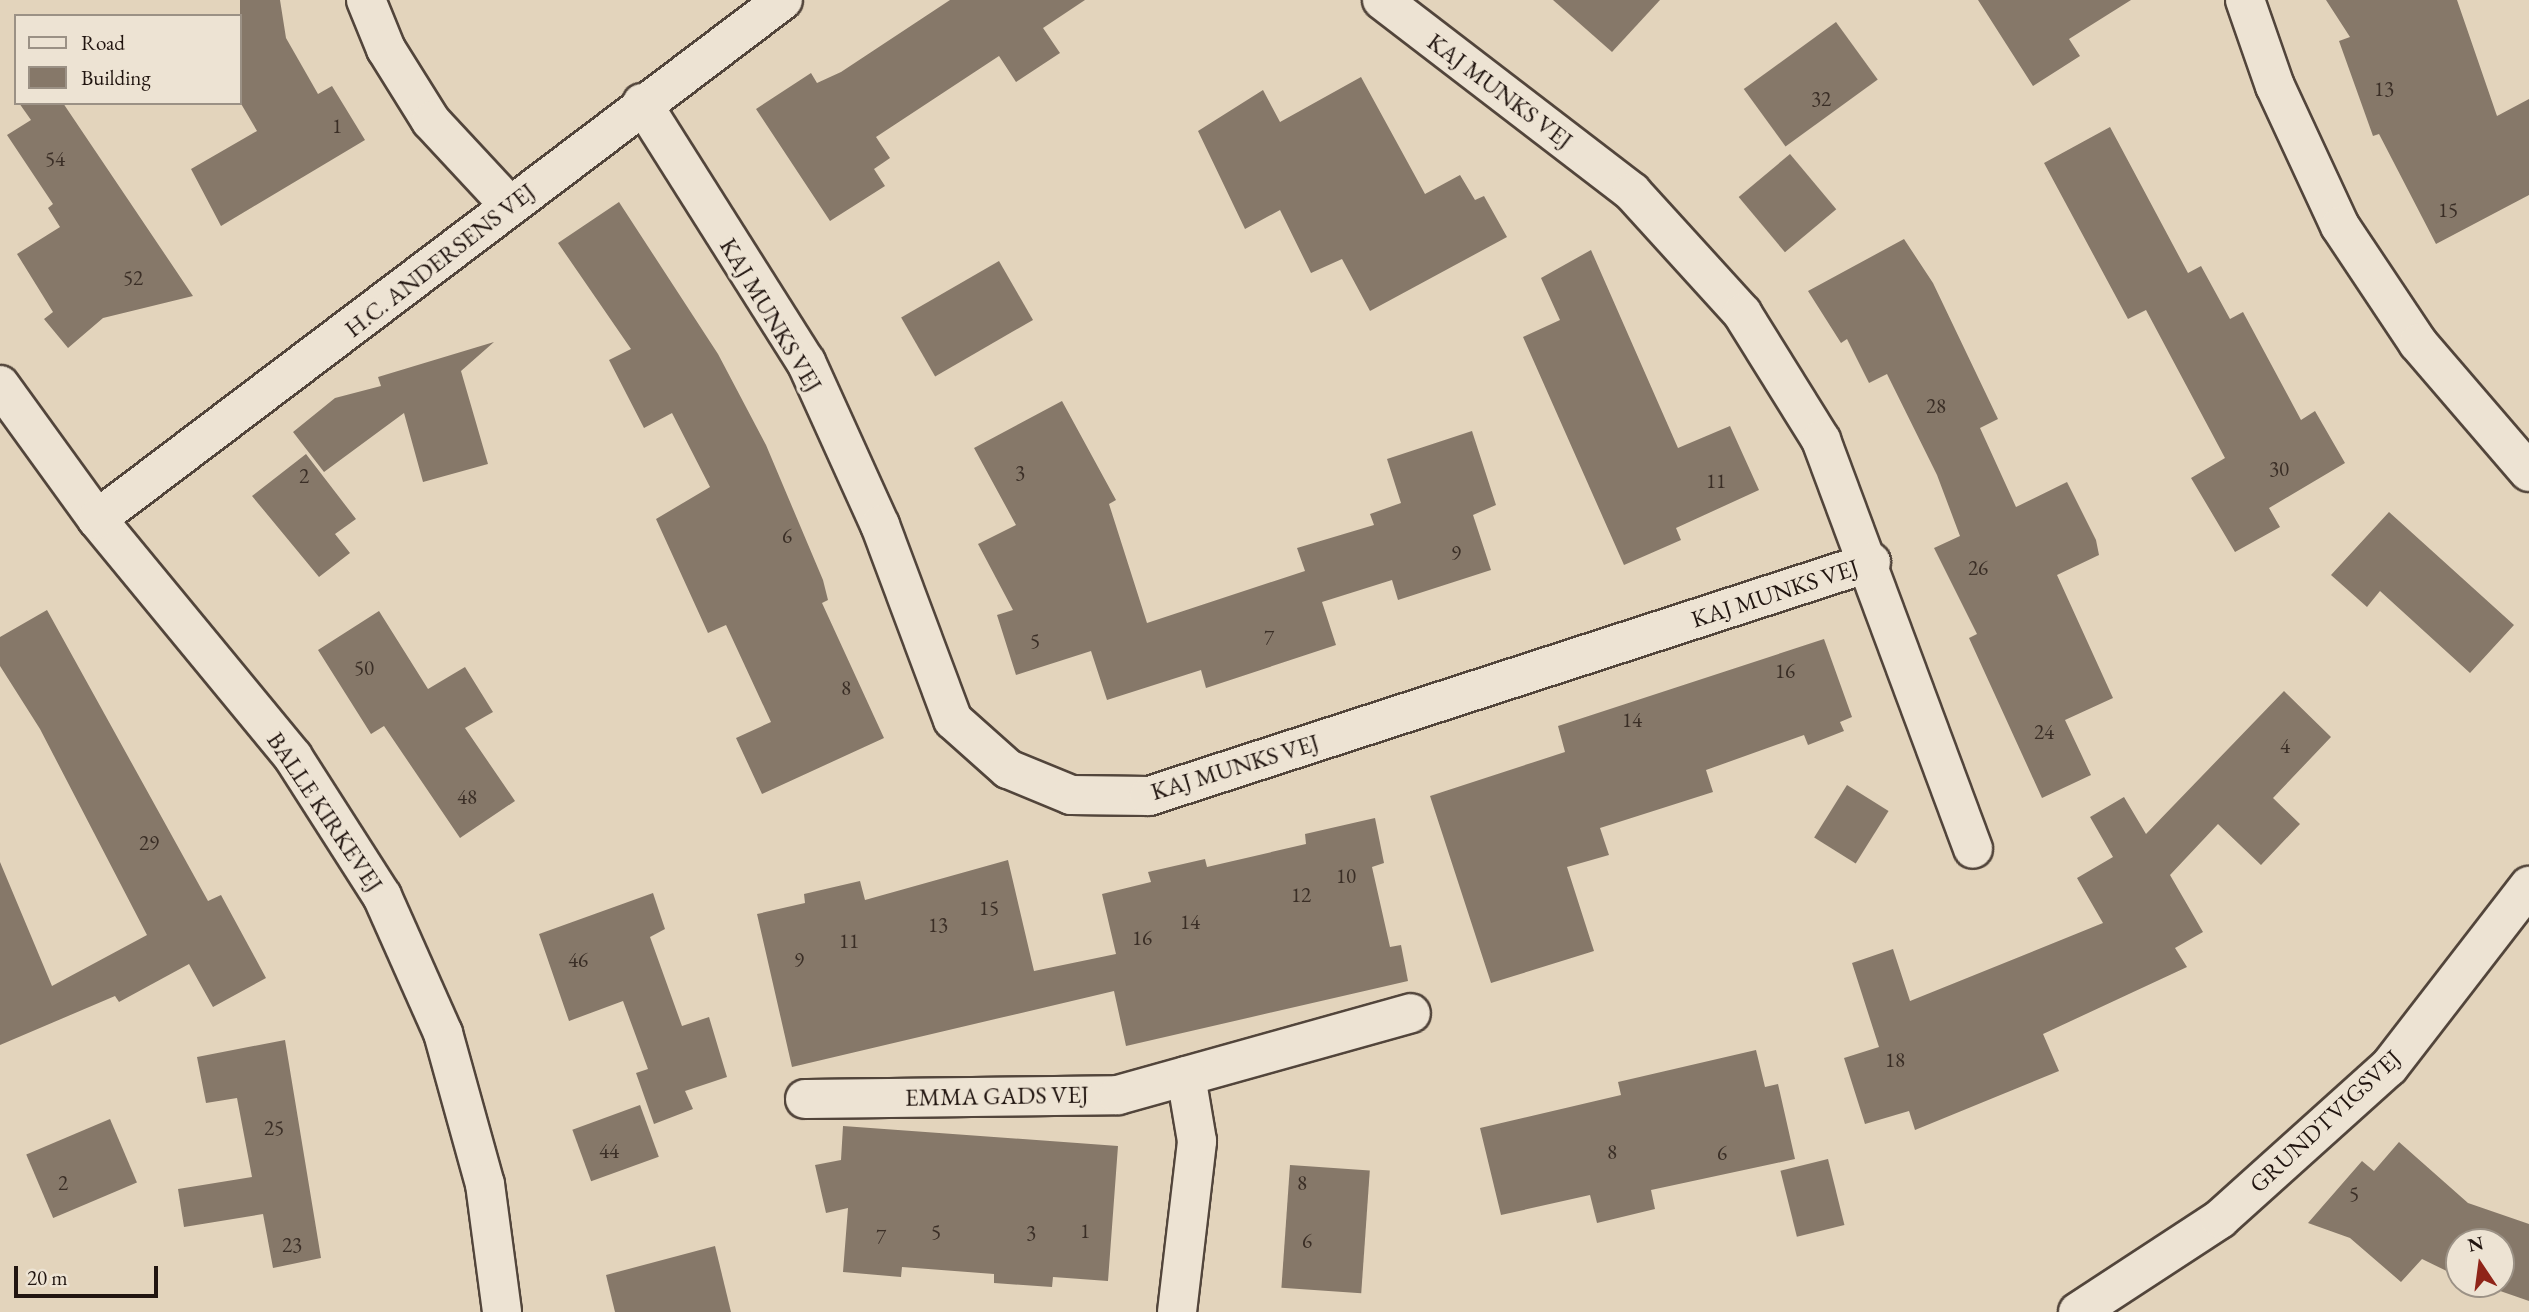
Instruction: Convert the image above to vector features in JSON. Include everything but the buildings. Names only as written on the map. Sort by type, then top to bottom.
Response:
[{"type":"street","points":[[366,0],[386,49],[431,121],[510,206]]},
{"type":"street","name":"H.C. ANDERSENS VEJ","points":[[97,519],[642,103],[783,0]]},
{"type":"street","name":"KAJ MUNKS VEJ","points":[[1382,0],[1632,192],[1742,313],[1821,440],[1871,562],[1973,849]]},
{"type":"street","points":[[2245,0],[2275,86],[2340,226],[2418,343],[2529,472]]},
{"type":"street","name":"KAJ MUNKS VEJ","points":[[642,103],[806,362],[880,524],[953,720],[1008,769],[1071,795],[1150,796],[1871,562]]},
{"type":"street","name":"BALLE KIRKEVEJ","points":[[0,385],[97,519],[293,757],[382,896],[443,1033],[485,1184],[502,1312]]},
{"type":"street","name":"GRUNDTVIGSVEJ","points":[[2078,1312],[2220,1219],[2389,1067],[2529,886]]},
{"type":"street","name":"EMMA GADS VEJ","points":[[804,1099],[1118,1095],[1411,1013]]},
{"type":"street","points":[[1177,1312],[1197,1141],[1186,1076]]}]
